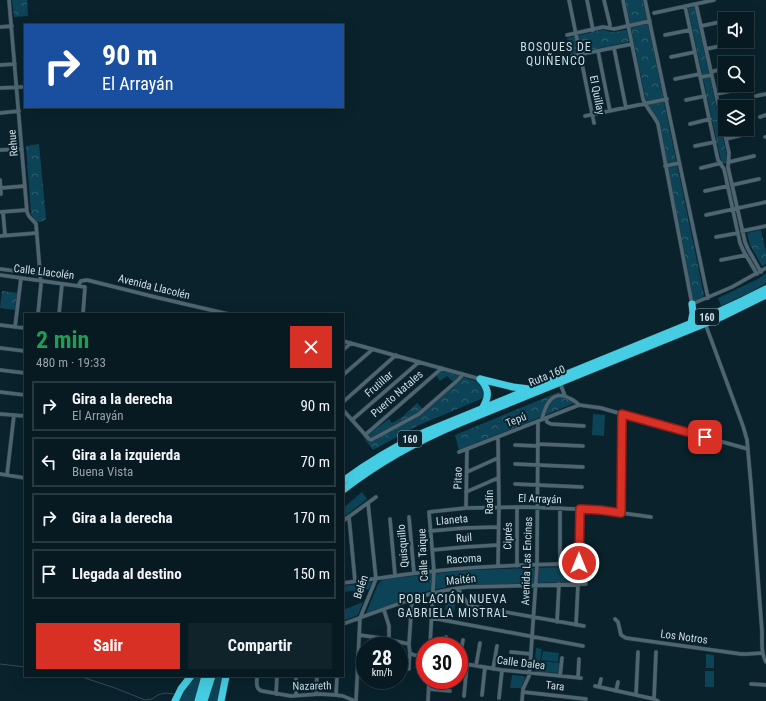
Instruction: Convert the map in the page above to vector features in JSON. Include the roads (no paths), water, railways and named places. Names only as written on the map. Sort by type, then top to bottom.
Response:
[{"type":"highway","name":"Ruta 160","points":[[344,480],[374,460],[425,432],[737,304],[766,289]]},
{"type":"highway","name":"Ruta 160","points":[[344,489],[381,463],[417,442],[741,308],[766,295]]},
{"type":"highway","points":[[691,323],[693,313],[692,304]]},
{"type":"highway","points":[[480,379],[529,390]]},
{"type":"highway","points":[[480,379],[488,393],[487,400],[482,409]]},
{"type":"highway","points":[[175,701],[181,689],[190,677]]},
{"type":"highway","points":[[198,701],[205,677]]},
{"type":"highway","points":[[204,701],[212,677]]},
{"type":"highway","points":[[221,701],[226,677]]},
{"type":"street","name":"Rehue","points":[[10,0],[27,210],[30,218],[36,223],[42,284],[38,313]]},
{"type":"street","name":"El Quillay","points":[[569,0],[594,123]]},
{"type":"street","points":[[587,0],[593,30]]},
{"type":"street","points":[[604,0],[610,28]]},
{"type":"street","points":[[623,0],[645,104],[658,124],[692,304],[708,298],[761,272],[766,268]]},
{"type":"street","points":[[645,0],[708,298]]},
{"type":"street","points":[[654,13],[714,0]]},
{"type":"street","points":[[696,4],[718,100]]},
{"type":"street","points":[[685,6],[718,160],[722,165],[730,185],[746,246],[761,272]]},
{"type":"street","points":[[568,35],[603,27],[614,29],[650,21]]},
{"type":"street","points":[[701,26],[718,22]]},
{"type":"street","points":[[0,27],[12,26]]},
{"type":"street","points":[[665,35],[690,30]]},
{"type":"street","points":[[572,56],[632,44]]},
{"type":"street","points":[[706,49],[718,46]]},
{"type":"street","points":[[614,48],[626,108]]},
{"type":"street","points":[[598,51],[610,111]]},
{"type":"street","points":[[671,57],[695,52]]},
{"type":"street","points":[[0,65],[15,64]]},
{"type":"street","points":[[675,79],[700,76],[718,70]]},
{"type":"street","points":[[0,88],[22,86]]},
{"type":"street","points":[[716,94],[726,92]]},
{"type":"street","points":[[756,96],[766,94]]},
{"type":"street","points":[[686,100],[705,96]]},
{"type":"street","points":[[585,116],[667,100]]},
{"type":"street","points":[[0,113],[19,111]]},
{"type":"street","points":[[760,117],[766,115]]},
{"type":"street","points":[[690,124],[710,119]]},
{"type":"street","points":[[726,136],[729,156],[728,168],[733,209],[738,232],[742,247],[757,274]]},
{"type":"street","points":[[726,139],[738,136]]},
{"type":"street","points":[[695,146],[715,142]]},
{"type":"street","points":[[0,150],[22,149]]},
{"type":"street","points":[[701,168],[722,165],[754,156]]},
{"type":"street","points":[[666,166],[679,163]]},
{"type":"street","points":[[705,191],[759,179]]},
{"type":"street","points":[[0,180],[1,194]]},
{"type":"street","points":[[1,188],[25,186]]},
{"type":"street","points":[[706,215],[766,202]]},
{"type":"street","points":[[5,235],[2,212],[27,210]]},
{"type":"street","points":[[742,231],[766,226]]},
{"type":"street","points":[[716,237],[738,232]]},
{"type":"street","points":[[0,236],[37,233]]},
{"type":"street","points":[[721,260],[746,254]]},
{"type":"street","name":"Calle Llacolén","points":[[0,269],[40,274]]},
{"type":"street","points":[[0,275],[0,280]]},
{"type":"street","name":"Calle Llacolén","points":[[0,275],[85,287],[82,313]]},
{"type":"street","points":[[15,327],[21,278]]},
{"type":"street","name":"Avenida Llacolén","points":[[78,286],[81,281],[87,280],[223,313]]},
{"type":"street","points":[[59,313],[62,284]]},
{"type":"street","points":[[204,313],[208,310]]},
{"type":"street","points":[[705,323],[743,426],[748,450],[762,632],[762,653],[766,662]]},
{"type":"street","points":[[0,325],[24,328]]},
{"type":"street","points":[[344,341],[480,379]]},
{"type":"street","points":[[344,349],[351,343]]},
{"type":"street","points":[[0,348],[24,351]]},
{"type":"street","points":[[344,375],[373,349]]},
{"type":"street","points":[[344,401],[396,355]]},
{"type":"street","name":"Frutillar","points":[[352,420],[419,362]]},
{"type":"street","name":"Puerto Natales","points":[[365,435],[442,368]]},
{"type":"street","points":[[0,370],[24,373]]},
{"type":"street","points":[[344,411],[370,440],[419,414],[463,374]]},
{"type":"street","points":[[560,383],[565,396]]},
{"type":"street","points":[[0,392],[24,395]]},
{"type":"street","points":[[584,426],[551,424],[542,419],[544,409],[550,400],[556,396],[565,396],[577,402],[579,405],[601,408],[748,450]]},
{"type":"street","name":"Tepú","points":[[459,452],[579,405]]},
{"type":"street","points":[[0,414],[24,416]]},
{"type":"street","points":[[621,513],[622,414]]},
{"type":"street","points":[[7,475],[14,415]]},
{"type":"street","name":"Avenida Las Encinas","points":[[522,701],[524,686],[529,673],[536,585],[538,445],[542,419]]},
{"type":"street","name":"Radín","points":[[498,437],[498,566]]},
{"type":"street","points":[[516,445],[583,446]]},
{"type":"street","name":"Pitao","points":[[466,508],[467,449]]},
{"type":"street","points":[[467,472],[498,458]]},
{"type":"street","points":[[515,464],[583,466]]},
{"type":"street","points":[[0,474],[24,478]]},
{"type":"street","points":[[466,492],[498,478]]},
{"type":"street","points":[[515,484],[582,488]]},
{"type":"street","points":[[344,521],[376,497]]},
{"type":"street","name":"Belén","points":[[359,635],[360,618],[376,579],[368,503]]},
{"type":"street","name":"Ciprés","points":[[516,566],[517,507]]},
{"type":"street","name":"El Arrayán","points":[[429,512],[466,508],[538,507],[600,510],[651,517]]},
{"type":"street","points":[[560,508],[560,564]]},
{"type":"street","points":[[579,563],[580,509]]},
{"type":"street","name":"Calle Taique","points":[[429,512],[434,571],[431,637]]},
{"type":"street","points":[[348,517],[355,581]]},
{"type":"street","name":"Quisquillo","points":[[409,517],[414,573]]},
{"type":"street","points":[[390,519],[395,575]]},
{"type":"street","name":"Llaneta","points":[[430,531],[498,527]]},
{"type":"street","name":"Ruil","points":[[432,550],[498,546]]},
{"type":"street","name":"Racoma","points":[[344,583],[395,575],[462,568],[587,563]]},
{"type":"street","points":[[557,622],[559,584]]},
{"type":"street","points":[[576,625],[578,584]]},
{"type":"street","name":"Maitén","points":[[344,624],[433,593],[458,588],[586,584]]},
{"type":"street","points":[[458,588],[469,605],[472,606],[584,626]]},
{"type":"street","points":[[408,666],[412,600]]},
{"type":"street","points":[[384,610],[389,626],[389,637]]},
{"type":"street","points":[[432,618],[583,646]]},
{"type":"street","name":"Los Notros","points":[[616,619],[621,635],[626,638],[741,654],[762,653]]},
{"type":"street","points":[[359,635],[379,637]]},
{"type":"street","points":[[476,666],[480,643]]},
{"type":"street","points":[[493,669],[497,646]]},
{"type":"street","points":[[511,652],[531,654]]},
{"type":"street","points":[[636,695],[638,652]]},
{"type":"street","points":[[654,699],[656,652]]},
{"type":"street","points":[[410,653],[416,655]]},
{"type":"street","points":[[560,676],[562,658]]},
{"type":"street","name":"Calle Dalea","points":[[468,664],[493,669],[580,678],[579,659]]},
{"type":"street","points":[[482,695],[485,667]]},
{"type":"street","points":[[499,698],[502,670]]},
{"type":"street","name":"Nazareth","points":[[257,677],[257,687],[259,690],[287,696],[316,694],[336,695],[356,701]]},
{"type":"street","points":[[276,694],[277,677]]},
{"type":"street","points":[[296,677],[296,696]]},
{"type":"street","points":[[316,694],[317,677]]},
{"type":"street","points":[[336,677],[336,695]]},
{"type":"street","points":[[601,679],[597,687],[658,701]]},
{"type":"street","points":[[616,691],[618,682]]},
{"type":"street","points":[[751,684],[766,685]]},
{"type":"street","name":"Belén","points":[[356,701],[357,689]]},
{"type":"street","points":[[428,701],[429,689],[450,691]]},
{"type":"street","points":[[464,696],[465,689]]},
{"type":"street","name":"Tara","points":[[523,692],[574,699],[586,699]]},
{"type":"waterway","points":[[0,664],[24,667]]},
{"type":"waterway","points":[[82,677],[145,700],[152,699],[165,693],[174,694]]},
{"type":"district","name":"BOSQUES DE QUIÑENCO","points":[[556,54]]},
{"type":"district","name":"POBLACIÓN NUEVA GABRIELA MISTRAL","points":[[453,606]]}]
